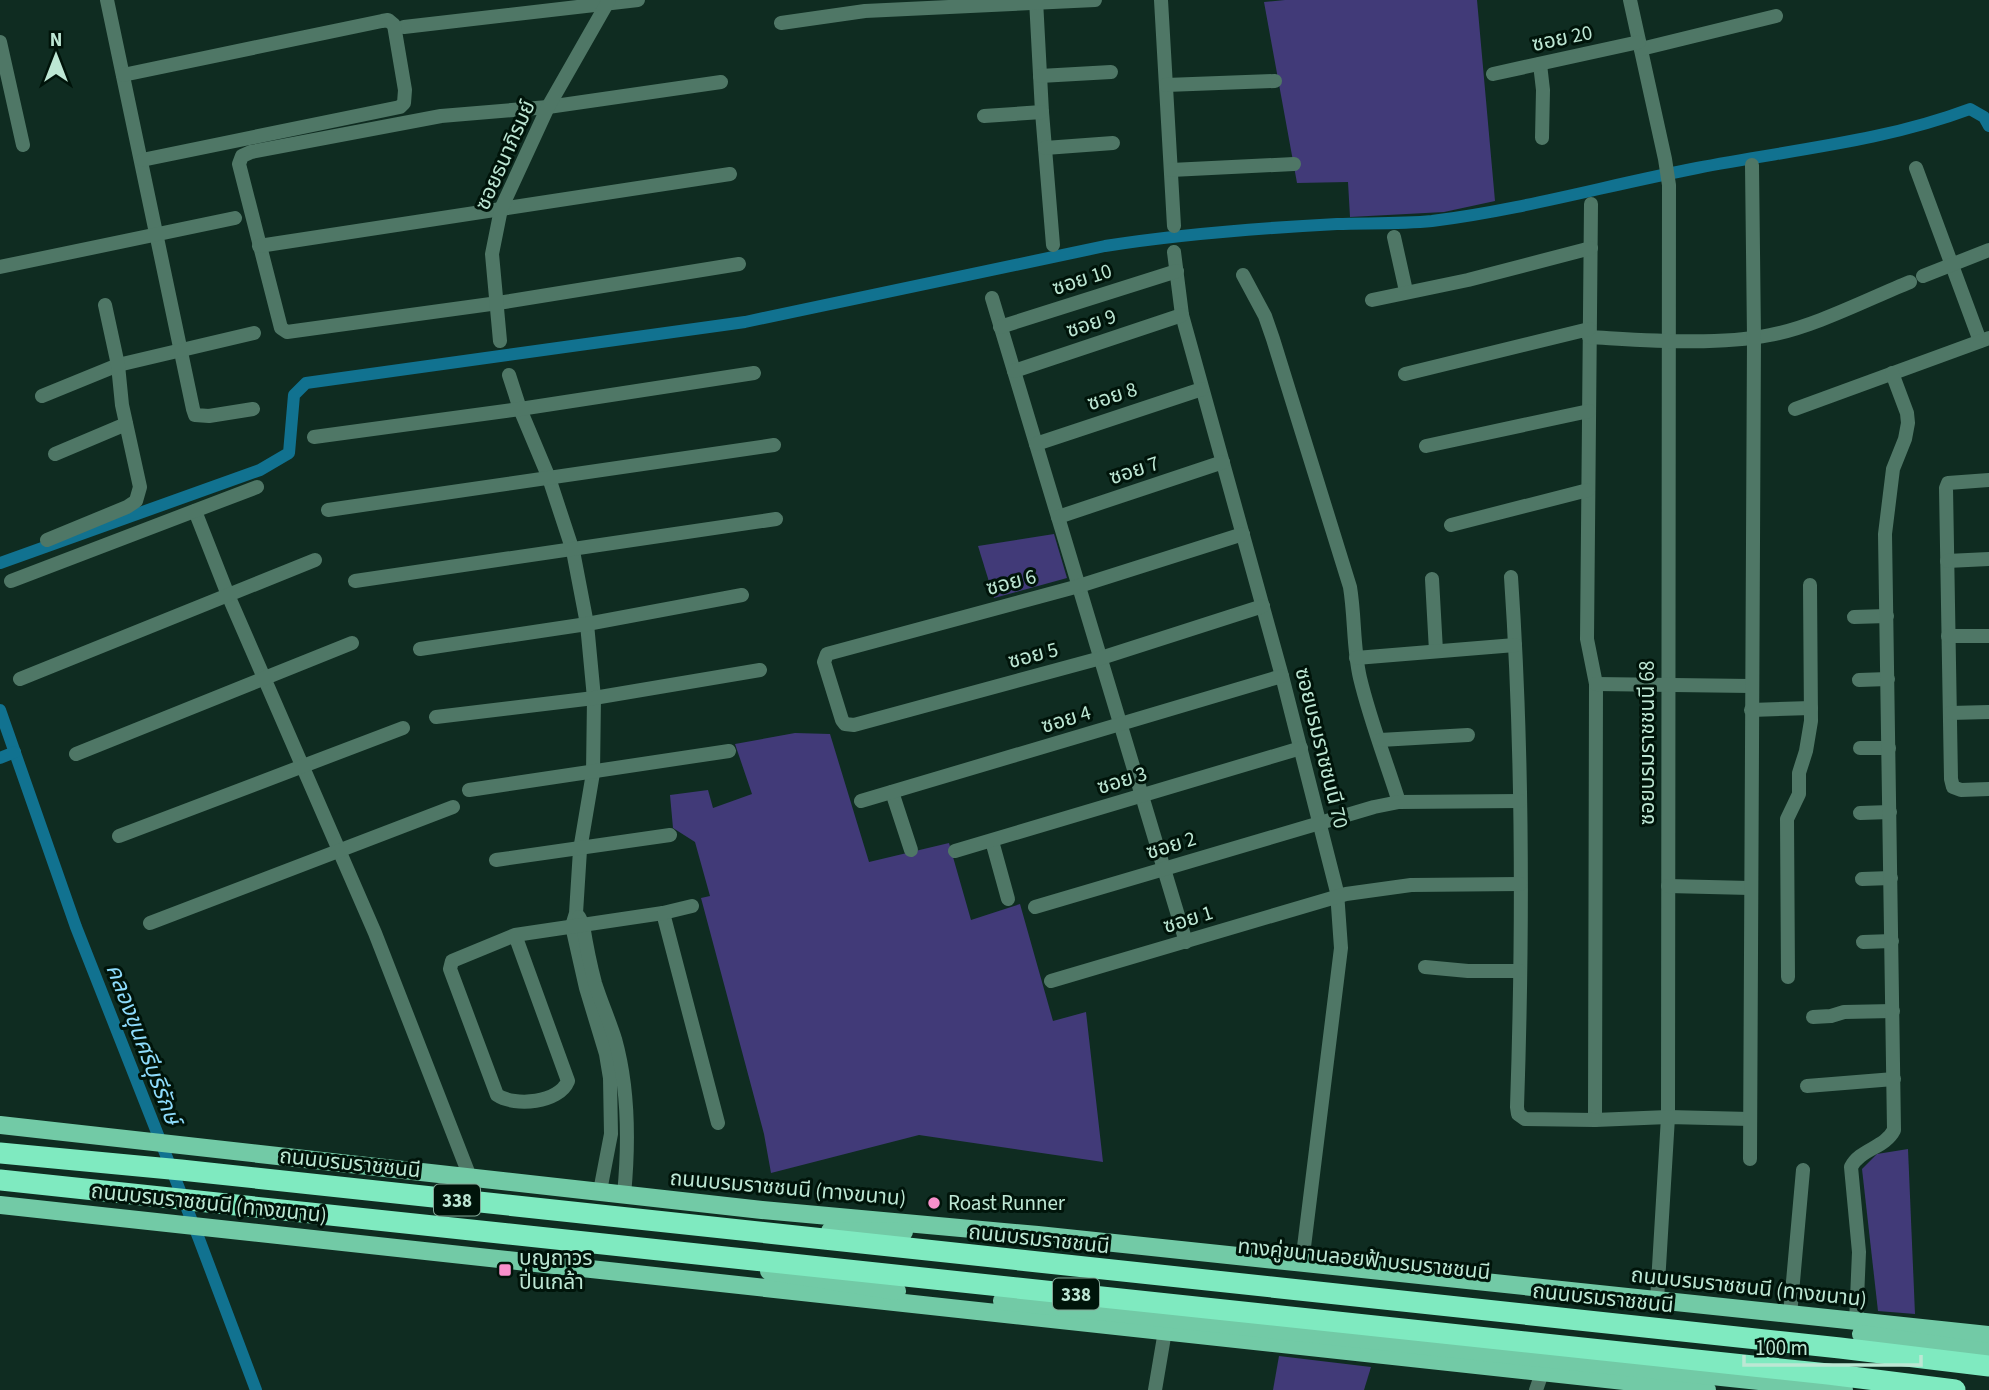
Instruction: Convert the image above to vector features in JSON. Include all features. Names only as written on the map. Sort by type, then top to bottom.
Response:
[{"type":"highway","name":"ถนนบรมราชชนนี","points":[[0,1153],[181,1170],[1826,1346],[1989,1366]]},
{"type":"highway","name":"338","points":[[0,1180],[1773,1368],[1955,1390]]},
{"type":"main road","name":"ถนนบรมราชชนนี (ทางขนาน)","points":[[0,1125],[762,1210],[898,1221],[1989,1335]]},
{"type":"main road","name":"ถนนบรมราชชนนี (ทางขนาน)","points":[[0,1205],[1165,1331],[1542,1373],[1617,1385],[1707,1390]]},
{"type":"main road","points":[[762,1210],[803,1219],[909,1233]]},
{"type":"main road","name":"ทางคู่ขนานลอยฟ้าบรมราชชนนี","points":[[733,1230],[776,1228],[909,1233],[1796,1326],[1989,1352]]},
{"type":"main road","name":"338","points":[[724,1258],[775,1272],[881,1289],[1844,1390]]},
{"type":"main road","points":[[727,1283],[881,1289]]},
{"type":"street","points":[[107,0],[195,415],[209,416],[253,409]]},
{"type":"street","points":[[404,27],[638,0]]},
{"type":"street","points":[[781,23],[923,5],[1095,0]]},
{"type":"street","points":[[1161,0],[1174,226]]},
{"type":"street","name":"ซอยบรมราชชนนี 68","points":[[1630,0],[1669,185],[1668,1117],[1657,1300]]},
{"type":"street","points":[[1036,1],[1053,245]]},
{"type":"street","name":"ซอยธนาภิรมย์","points":[[500,341],[492,254],[501,209],[548,107],[608,3]]},
{"type":"street","name":"ซอย 20","points":[[1493,74],[1776,16]]},
{"type":"street","points":[[123,75],[382,21],[388,20],[394,25],[405,90],[404,103],[400,107],[142,160]]},
{"type":"street","points":[[0,42],[23,145]]},
{"type":"street","points":[[1540,64],[1543,90],[1542,138]]},
{"type":"street","points":[[1040,76],[1111,72]]},
{"type":"street","points":[[1166,85],[1275,80]]},
{"type":"street","points":[[721,82],[548,107],[441,116],[246,153],[239,164],[281,328],[287,332],[498,303],[739,264]]},
{"type":"street","points":[[984,116],[1042,112]]},
{"type":"street","points":[[1045,148],[1112,143]]},
{"type":"street","points":[[1171,170],[1294,164]]},
{"type":"street","points":[[1750,1159],[1754,338],[1752,164]]},
{"type":"street","points":[[1795,409],[1985,340],[1952,265],[1916,168]]},
{"type":"street","points":[[259,246],[730,174]]},
{"type":"street","points":[[1591,204],[1587,639],[1595,684],[1595,1120]]},
{"type":"street","points":[[0,267],[235,218]]},
{"type":"street","points":[[1394,237],[1406,291]]},
{"type":"street","points":[[1372,300],[1468,280],[1591,248]]},
{"type":"street","points":[[1405,374],[1589,333],[1669,341],[1754,338],[1791,330],[1989,250]]},
{"type":"street","name":"ซอยบรมราชชนนี 70","points":[[1174,252],[1182,315],[1282,676],[1337,896],[1340,948],[1337,981],[1302,1263]]},
{"type":"street","name":"ซอย 10","points":[[1000,327],[1177,271]]},
{"type":"street","points":[[1243,275],[1265,316],[1273,339],[1350,587],[1360,679],[1399,802]]},
{"type":"street","points":[[992,298],[1186,942]]},
{"type":"street","points":[[47,540],[127,507],[136,501],[140,487],[105,305]]},
{"type":"street","name":"ซอย 9","points":[[1014,371],[1182,315]]},
{"type":"street","points":[[42,396],[118,365],[254,333]]},
{"type":"street","points":[[314,437],[754,373]]},
{"type":"street","points":[[1856,1322],[1859,1252],[1851,1167],[1856,1158],[1890,1138],[1894,1130],[1885,534],[1893,469],[1905,439],[1908,423],[1892,373]]},
{"type":"street","points":[[509,375],[549,478],[573,551],[587,624],[594,698],[593,773],[580,849],[577,921],[586,988],[606,1054],[612,1114],[609,1150],[600,1191]]},
{"type":"street","name":"ซอย 8","points":[[1036,444],[1202,389]]},
{"type":"street","points":[[1426,446],[1589,411]]},
{"type":"street","points":[[55,454],[126,424]]},
{"type":"street","points":[[328,510],[774,444]]},
{"type":"street","name":"ซอย 7","points":[[1058,517],[1223,462]]},
{"type":"street","points":[[1989,480],[1948,483],[1946,488],[1953,787],[1961,790],[1989,789]]},
{"type":"street","points":[[11,581],[257,487]]},
{"type":"street","points":[[1451,525],[1588,490]]},
{"type":"street","points":[[195,511],[228,595],[340,850],[470,1177]]},
{"type":"street","points":[[355,581],[776,519]]},
{"type":"street","name":"ซอย 6","points":[[833,691],[824,660],[827,654],[1079,586],[1243,534]]},
{"type":"street","points":[[20,679],[315,559]]},
{"type":"street","points":[[1947,561],[1989,559]]},
{"type":"street","points":[[1511,578],[1520,801],[1518,1114],[1525,1119],[1750,1119]]},
{"type":"street","points":[[1432,579],[1436,651]]},
{"type":"street","points":[[1788,977],[1787,819],[1799,794],[1799,773],[1806,751],[1811,708],[1810,585]]},
{"type":"street","points":[[420,649],[587,624],[742,595]]},
{"type":"street","name":"ซอย 5","points":[[833,691],[842,720],[845,724],[854,725],[1101,658],[1263,606]]},
{"type":"street","points":[[1854,617],[1887,616]]},
{"type":"street","points":[[1948,636],[1989,635]]},
{"type":"street","points":[[76,754],[352,643]]},
{"type":"street","points":[[1356,658],[1515,645]]},
{"type":"street","points":[[436,717],[594,698],[760,670]]},
{"type":"street","name":"ซอย 4","points":[[861,801],[1282,676]]},
{"type":"street","points":[[1859,680],[1888,679]]},
{"type":"street","points":[[1595,684],[1751,686]]},
{"type":"street","points":[[1751,710],[1811,708]]},
{"type":"street","points":[[1950,713],[1989,712]]},
{"type":"street","points":[[119,836],[403,728]]},
{"type":"street","points":[[1380,740],[1468,735]]},
{"type":"street","name":"ซอย 3","points":[[955,852],[1301,748]]},
{"type":"street","points":[[1860,748],[1889,748]]},
{"type":"street","points":[[469,790],[729,751]]},
{"type":"street","points":[[892,792],[911,850]]},
{"type":"street","name":"ซอย 2","points":[[1035,907],[1319,822],[1399,802],[1520,801]]},
{"type":"street","points":[[150,923],[453,807]]},
{"type":"street","points":[[1860,813],[1890,812]]},
{"type":"street","points":[[496,860],[670,835]]},
{"type":"street","points":[[992,841],[1008,899]]},
{"type":"street","points":[[1862,879],[1891,878]]},
{"type":"street","name":"ซอย 1","points":[[1051,981],[1337,896],[1411,885],[1520,884]]},
{"type":"street","points":[[1668,886],[1750,888]]},
{"type":"street","points":[[515,935],[568,1081],[560,1092],[545,1100],[506,1099],[497,1095],[450,964],[456,957],[515,935],[577,921],[663,913],[692,906]]},
{"type":"street","points":[[663,913],[718,1123]]},
{"type":"street","points":[[577,921],[621,1065],[628,1152],[624,1195]]},
{"type":"street","points":[[1863,943],[1892,941]]},
{"type":"street","points":[[1425,967],[1468,971],[1519,971]]},
{"type":"street","points":[[1813,1017],[1844,1012],[1894,1011]]},
{"type":"street","points":[[1807,1086],[1894,1079]]},
{"type":"street","points":[[609,1150],[628,1152]]},
{"type":"street","points":[[1790,1315],[1803,1170]]},
{"type":"street","points":[[1155,1390],[1165,1331]]},
{"type":"street","points":[[1536,1390],[1542,1373]]},
{"type":"shaded area","points":[[1477,0],[1495,201],[1444,212],[1350,217],[1348,182],[1297,183],[1264,2]]},
{"type":"shaded area","points":[[1054,534],[1067,578],[994,598],[978,546]]},
{"type":"shaded area","points":[[795,733],[830,734],[869,862],[949,843],[971,920],[1020,904],[1053,1021],[1086,1012],[1103,1162],[919,1135],[771,1173],[764,1134],[701,898],[710,896],[695,842],[673,828],[670,795],[708,790],[713,808],[752,794],[735,744]]},
{"type":"shaded area","points":[[1908,1149],[1915,1314],[1878,1311],[1862,1169],[1877,1154]]},
{"type":"shaded area","points":[[1279,1356],[1371,1367],[1364,1390],[1273,1390]]},
{"type":"waterway","points":[[0,563],[260,470],[289,453],[294,395],[306,383],[745,322],[1105,246],[1250,230],[1420,222],[1465,216],[1697,168],[1903,130],[1970,109],[1984,117],[1989,126]]},
{"type":"waterway","name":"คลองขุนศรีบุรีรักษ์","points":[[0,710],[76,927],[256,1390]]},
{"type":"waterway","points":[[0,758],[15,752]]},
{"type":"place","name":"Roast Runner","points":[[934,1203]]},
{"type":"place","name":"บุญถาวร ปิ่นเกล้า","points":[[505,1270]]}]
